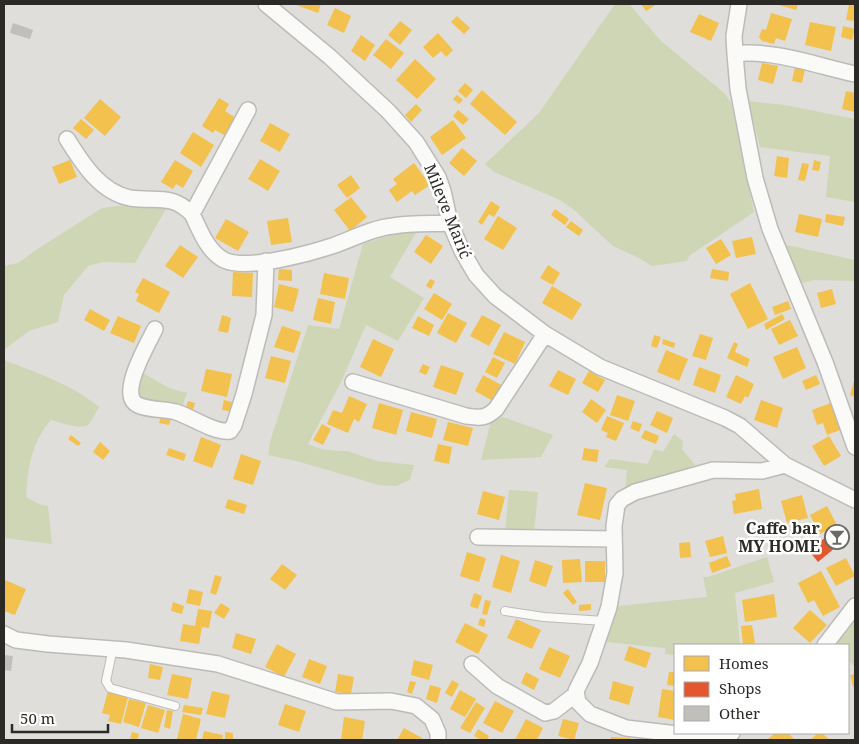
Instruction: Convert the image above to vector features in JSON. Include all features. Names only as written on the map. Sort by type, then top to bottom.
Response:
[{"type":"street","name":"Mileve Marić","points":[[266,4],[349,74],[388,111],[416,142],[438,177],[450,223],[462,251],[476,275],[495,296],[545,334],[600,366],[740,426],[784,465],[855,500]]},
{"type":"street","points":[[739,4],[734,36],[738,89],[755,178],[770,229],[825,362],[855,447]]},
{"type":"street","points":[[735,54],[750,52],[767,54],[855,74]]},
{"type":"street","points":[[192,214],[248,110]]},
{"type":"street","points":[[67,139],[84,167],[111,190],[128,197],[163,199],[178,203],[192,214],[206,242],[222,259],[237,263],[266,261],[314,251],[394,226],[450,223]]},
{"type":"street","points":[[155,329],[131,382],[130,394],[133,400],[138,406],[175,412],[219,430],[230,431],[234,426],[244,394],[264,315],[266,261]]},
{"type":"street","points":[[352,382],[466,416],[484,417],[496,408],[545,334]]},
{"type":"street","points":[[674,734],[626,728],[590,714],[578,702],[576,694],[590,663],[609,607],[615,572],[614,526],[617,505],[622,499],[635,492],[713,470],[762,471],[784,465]]},
{"type":"street","points":[[478,537],[614,539]]},
{"type":"street","points":[[826,644],[855,606]]},
{"type":"street","points":[[4,634],[16,640],[113,648],[218,664],[338,702],[391,701],[416,706],[427,714],[435,724],[438,740]]},
{"type":"street","points":[[472,664],[497,686],[545,713],[554,711],[576,694]]},
{"type":"street","points":[[677,734],[711,738],[729,736]]},
{"type":"lane","points":[[505,611],[544,617],[604,621]]},
{"type":"lane","points":[[113,648],[106,681],[110,688],[175,706]]},
{"type":"green space","points":[[615,4],[629,4],[662,42],[725,94],[731,103],[754,212],[689,256],[687,261],[652,266],[613,246],[574,210],[560,200],[494,172],[485,164],[539,113]]},
{"type":"green space","points":[[748,101],[785,105],[855,119],[855,202],[826,197],[830,156],[760,147]]},
{"type":"green space","points":[[125,205],[167,207],[135,263],[103,262],[88,266],[64,295],[58,322],[29,331],[5,349],[4,353],[4,266],[18,263],[102,208]]},
{"type":"green space","points":[[417,231],[390,277],[424,298],[398,341],[366,325],[341,382],[308,444],[321,449],[347,451],[377,461],[414,465],[410,480],[396,486],[379,485],[300,462],[268,455],[270,442],[308,325],[339,329],[363,244],[397,233]]},
{"type":"green space","points":[[782,244],[855,260],[855,281],[814,280],[802,283]]},
{"type":"green space","points":[[4,360],[65,385],[99,407],[88,425],[80,427],[51,420],[35,447],[28,476],[26,497],[39,504],[48,506],[52,544],[4,538]]},
{"type":"green space","points":[[141,372],[169,388],[187,393],[181,409],[141,400],[136,391]]},
{"type":"green space","points":[[503,417],[553,435],[541,457],[481,460],[491,421]]},
{"type":"green space","points":[[674,434],[683,441],[682,449],[695,465],[625,493],[627,470],[604,467],[610,459],[648,464],[654,449],[663,452]]},
{"type":"green space","points":[[509,490],[538,492],[534,533],[505,532]]},
{"type":"green space","points":[[767,557],[774,582],[735,593],[740,644],[674,644],[674,655],[665,654],[665,648],[606,642],[617,606],[707,597],[703,577]]},
{"type":"green space","points":[[855,621],[855,667],[849,661],[849,644],[837,644]]},
{"type":"building: Homes","points":[[296,4],[321,4],[318,13]]},
{"type":"building: Homes","points":[[641,4],[657,4],[646,11]]},
{"type":"building: Homes","points":[[775,4],[798,4],[796,10]]},
{"type":"building: Homes","points":[[849,4],[855,4],[855,21],[846,20]]},
{"type":"building: Homes","points":[[335,8],[351,16],[344,33],[327,25]]},
{"type":"building: Homes","points":[[771,13],[792,19],[785,41],[776,38],[774,44],[762,41],[759,37],[762,29],[766,30]]},
{"type":"building: Homes","points":[[699,14],[719,23],[711,41],[690,32]]},
{"type":"building: Homes","points":[[457,16],[470,28],[464,34],[451,22]]},
{"type":"building: Homes","points":[[400,21],[412,30],[400,45],[388,35]]},
{"type":"building: Homes","points":[[810,22],[836,27],[831,51],[805,45]]},
{"type":"building: Homes","points":[[843,26],[855,29],[852,40],[841,37]]},
{"type":"building: Homes","points":[[438,33],[453,50],[446,57],[441,51],[433,58],[423,47]]},
{"type":"building: Homes","points":[[361,35],[375,45],[365,61],[351,51]]},
{"type":"building: Homes","points":[[386,39],[404,53],[391,69],[373,55]]},
{"type":"building: Homes","points":[[415,59],[436,79],[417,99],[396,80]]},
{"type":"building: Homes","points":[[762,63],[778,66],[773,84],[758,80]]},
{"type":"building: Homes","points":[[795,67],[805,69],[802,83],[792,81]]},
{"type":"building: Homes","points":[[465,83],[473,90],[466,98],[458,91]]},
{"type":"building: Homes","points":[[482,90],[517,122],[505,135],[470,104]]},
{"type":"building: Homes","points":[[846,91],[855,93],[855,112],[842,109]]},
{"type":"building: Homes","points":[[457,95],[463,100],[459,104],[453,99]]},
{"type":"building: Homes","points":[[219,98],[229,104],[225,111],[236,118],[226,136],[215,130],[213,133],[202,126]]},
{"type":"building: Homes","points":[[100,99],[121,117],[105,136],[84,118]]},
{"type":"building: Homes","points":[[416,104],[422,110],[411,122],[405,115]]},
{"type":"building: Homes","points":[[458,110],[469,119],[463,125],[453,116]]},
{"type":"building: Homes","points":[[81,119],[94,130],[86,139],[73,128]]},
{"type":"building: Homes","points":[[453,120],[466,138],[442,155],[430,137]]},
{"type":"building: Homes","points":[[270,123],[290,134],[280,152],[260,141]]},
{"type":"building: Homes","points":[[193,132],[214,145],[201,167],[180,153]]},
{"type":"building: Homes","points":[[462,148],[477,161],[464,176],[449,163]]},
{"type":"building: Homes","points":[[777,156],[789,158],[787,178],[774,176]]},
{"type":"building: Homes","points":[[260,159],[280,171],[268,191],[248,179]]},
{"type":"building: Homes","points":[[70,160],[77,177],[59,184],[52,167]]},
{"type":"building: Homes","points":[[175,160],[193,171],[183,188],[176,184],[173,189],[161,182]]},
{"type":"building: Homes","points":[[814,160],[821,162],[819,171],[812,170]]},
{"type":"building: Homes","points":[[414,163],[430,185],[415,195],[412,191],[397,202],[389,190],[397,184],[393,179]]},
{"type":"building: Homes","points":[[802,163],[809,164],[805,181],[798,180]]},
{"type":"building: Homes","points":[[351,175],[360,188],[347,198],[337,185]]},
{"type":"building: Homes","points":[[351,197],[367,217],[350,231],[334,210]]},
{"type":"building: Homes","points":[[491,201],[500,207],[494,217],[489,214],[482,225],[478,222]]},
{"type":"building: Homes","points":[[555,209],[569,219],[565,225],[551,215]]},
{"type":"building: Homes","points":[[799,214],[822,219],[818,237],[795,232]]},
{"type":"building: Homes","points":[[826,214],[845,217],[843,226],[825,222]]},
{"type":"building: Homes","points":[[498,216],[517,228],[503,250],[484,239]]},
{"type":"building: Homes","points":[[288,218],[292,242],[271,245],[267,221]]},
{"type":"building: Homes","points":[[226,219],[249,232],[238,251],[215,238]]},
{"type":"building: Homes","points":[[571,221],[583,230],[579,236],[566,227]]},
{"type":"building: Homes","points":[[426,235],[443,246],[431,264],[414,252]]},
{"type":"building: Homes","points":[[752,237],[756,254],[736,258],[732,241]]},
{"type":"building: Homes","points":[[721,239],[731,255],[716,264],[706,248]]},
{"type":"building: Homes","points":[[180,245],[198,257],[183,278],[165,266]]},
{"type":"building: Homes","points":[[548,265],[560,273],[553,285],[540,278]]},
{"type":"building: Homes","points":[[279,269],[292,270],[292,281],[278,280]]},
{"type":"building: Homes","points":[[712,269],[729,272],[728,281],[710,278]]},
{"type":"building: Homes","points":[[233,272],[253,273],[252,297],[232,296]]},
{"type":"building: Homes","points":[[324,273],[349,278],[345,299],[320,294]]},
{"type":"building: Homes","points":[[143,278],[170,292],[159,313],[136,301],[139,294],[135,292]]},
{"type":"building: Homes","points":[[430,279],[435,281],[431,289],[426,286]]},
{"type":"building: Homes","points":[[750,283],[768,319],[748,329],[730,294]]},
{"type":"building: Homes","points":[[279,284],[299,289],[293,312],[274,307]]},
{"type":"building: Homes","points":[[552,286],[582,304],[572,320],[542,303]]},
{"type":"building: Homes","points":[[832,289],[836,304],[821,308],[817,293]]},
{"type":"building: Homes","points":[[434,293],[452,304],[442,320],[424,309]]},
{"type":"building: Homes","points":[[318,298],[335,302],[331,324],[313,320]]},
{"type":"building: Homes","points":[[788,301],[791,309],[775,315],[772,307]]},
{"type":"building: Homes","points":[[90,309],[110,320],[104,331],[84,320]]},
{"type":"building: Homes","points":[[448,313],[467,323],[456,343],[437,333]]},
{"type":"building: Homes","points":[[782,314],[785,319],[766,330],[764,324]]},
{"type":"building: Homes","points":[[222,315],[231,318],[228,333],[218,331]]},
{"type":"building: Homes","points":[[482,315],[501,325],[489,346],[470,336]]},
{"type":"building: Homes","points":[[118,316],[141,326],[134,343],[110,333]]},
{"type":"building: Homes","points":[[418,316],[434,325],[429,336],[412,328]]},
{"type":"building: Homes","points":[[790,320],[798,336],[779,345],[771,329]]},
{"type":"building: Homes","points":[[282,326],[301,332],[294,353],[274,347]]},
{"type":"building: Homes","points":[[504,332],[525,342],[515,364],[493,354]]},
{"type":"building: Homes","points":[[700,334],[713,338],[706,360],[692,356]]},
{"type":"building: Homes","points":[[654,335],[661,337],[657,348],[651,346]]},
{"type":"building: Homes","points":[[373,339],[394,349],[381,377],[360,367]]},
{"type":"building: Homes","points":[[663,339],[675,343],[674,348],[662,344]]},
{"type":"building: Homes","points":[[734,342],[738,344],[735,352],[750,359],[747,367],[727,358]]},
{"type":"building: Homes","points":[[797,347],[806,368],[783,379],[773,357]]},
{"type":"building: Homes","points":[[666,350],[688,359],[679,381],[657,372]]},
{"type":"building: Homes","points":[[271,356],[291,361],[285,383],[265,378]]},
{"type":"building: Homes","points":[[493,357],[505,363],[497,378],[485,372]]},
{"type":"building: Homes","points":[[423,364],[430,367],[426,375],[419,372]]},
{"type":"building: Homes","points":[[441,365],[464,373],[456,395],[433,387]]},
{"type":"building: Homes","points":[[699,367],[721,375],[715,393],[693,385]]},
{"type":"building: Homes","points":[[206,369],[232,374],[227,397],[201,391]]},
{"type":"building: Homes","points":[[558,370],[576,379],[568,395],[549,386]]},
{"type":"building: Homes","points":[[589,371],[605,380],[598,392],[582,383]]},
{"type":"building: Homes","points":[[483,375],[503,386],[495,402],[475,391]]},
{"type":"building: Homes","points":[[736,375],[754,384],[748,398],[745,396],[741,404],[726,397]]},
{"type":"building: Homes","points":[[816,375],[820,384],[806,390],[802,381]]},
{"type":"building: Homes","points":[[855,377],[855,397],[850,395]]},
{"type":"building: Homes","points":[[617,395],[635,401],[628,421],[610,415]]},
{"type":"building: Homes","points":[[349,396],[367,404],[359,422],[354,419],[348,433],[327,424],[333,410],[342,413]]},
{"type":"building: Homes","points":[[591,399],[606,410],[597,423],[582,412]]},
{"type":"building: Homes","points":[[224,400],[236,403],[234,412],[222,410]]},
{"type":"building: Homes","points":[[761,400],[783,408],[777,428],[754,420]]},
{"type":"building: Homes","points":[[188,401],[195,403],[193,410],[186,408]]},
{"type":"building: Homes","points":[[379,403],[403,410],[396,435],[372,428]]},
{"type":"building: Homes","points":[[831,403],[840,430],[827,435],[823,423],[817,425],[812,410]]},
{"type":"building: Homes","points":[[657,411],[673,418],[667,433],[650,425]]},
{"type":"building: Homes","points":[[411,412],[437,419],[432,438],[406,431]]},
{"type":"building: Homes","points":[[161,416],[171,418],[169,425],[159,423]]},
{"type":"building: Homes","points":[[607,416],[624,423],[616,441],[606,437],[608,433],[601,430]]},
{"type":"building: Homes","points":[[633,421],[642,424],[639,432],[630,428]]},
{"type":"building: Homes","points":[[448,422],[473,428],[468,446],[443,440]]},
{"type":"building: Homes","points":[[322,424],[331,429],[323,445],[313,440]]},
{"type":"building: Homes","points":[[645,430],[659,436],[656,444],[641,438]]},
{"type":"building: Homes","points":[[71,435],[81,443],[78,446],[68,439]]},
{"type":"building: Homes","points":[[829,436],[841,456],[824,466],[812,446]]},
{"type":"building: Homes","points":[[201,437],[221,445],[212,468],[193,461]]},
{"type":"building: Homes","points":[[100,442],[110,451],[103,460],[93,452]]},
{"type":"building: Homes","points":[[438,444],[452,447],[449,464],[434,461]]},
{"type":"building: Homes","points":[[169,448],[186,454],[184,461],[166,455]]},
{"type":"building: Homes","points":[[584,448],[599,450],[597,462],[582,460]]},
{"type":"building: Homes","points":[[241,454],[261,461],[253,485],[233,479]]},
{"type":"building: Homes","points":[[585,483],[607,488],[600,520],[577,515]]},
{"type":"building: Homes","points":[[759,489],[762,509],[734,514],[732,501],[736,500],[735,494]]},
{"type":"building: Homes","points":[[483,491],[505,497],[499,520],[477,514]]},
{"type":"building: Homes","points":[[802,495],[808,518],[787,523],[781,501]]},
{"type":"building: Homes","points":[[228,499],[247,505],[244,514],[225,508]]},
{"type":"building: Homes","points":[[827,506],[837,525],[820,534],[810,515]]},
{"type":"building: Homes","points":[[723,536],[727,553],[710,557],[705,541]]},
{"type":"building: Homes","points":[[690,542],[691,557],[680,558],[679,543]]},
{"type":"building: Homes","points":[[467,552],[486,558],[479,582],[460,576]]},
{"type":"building: Homes","points":[[501,555],[520,561],[511,593],[492,587]]},
{"type":"building: Homes","points":[[727,556],[731,566],[712,573],[709,563]]},
{"type":"building: Homes","points":[[846,558],[855,576],[836,586],[826,568]]},
{"type":"building: Homes","points":[[580,559],[582,582],[563,583],[562,560]]},
{"type":"building: Homes","points":[[535,560],[553,566],[546,587],[529,581]]},
{"type":"building: Homes","points":[[585,561],[605,561],[605,582],[585,582]]},
{"type":"building: Homes","points":[[282,564],[297,575],[285,590],[270,579]]},
{"type":"building: Homes","points":[[821,571],[840,607],[823,616],[814,600],[808,603],[798,583]]},
{"type":"building: Homes","points":[[215,575],[222,577],[216,595],[210,593]]},
{"type":"building: Homes","points":[[5,580],[26,589],[15,615],[4,611]]},
{"type":"building: Homes","points":[[189,589],[203,592],[200,606],[186,603]]},
{"type":"building: Homes","points":[[568,589],[577,602],[573,605],[563,593]]},
{"type":"building: Homes","points":[[474,593],[482,596],[478,609],[470,606]]},
{"type":"building: Homes","points":[[774,594],[777,617],[745,622],[742,600]]},
{"type":"building: Homes","points":[[485,600],[491,601],[487,615],[482,614]]},
{"type":"building: Homes","points":[[173,602],[184,606],[182,614],[171,611]]},
{"type":"building: Homes","points":[[221,603],[230,609],[224,619],[214,613]]},
{"type":"building: Homes","points":[[591,604],[591,610],[579,611],[579,605]]},
{"type":"building: Homes","points":[[198,609],[212,611],[209,628],[202,627],[199,644],[180,641],[183,624],[195,626]]},
{"type":"building: Homes","points":[[810,610],[827,625],[810,643],[793,628]]},
{"type":"building: Homes","points":[[480,618],[486,620],[484,627],[478,625]]},
{"type":"building: Homes","points":[[516,619],[541,630],[532,649],[507,638]]},
{"type":"building: Homes","points":[[465,623],[488,635],[478,654],[455,642]]},
{"type":"building: Homes","points":[[752,625],[755,643],[743,644],[741,626]]},
{"type":"building: Homes","points":[[236,633],[256,639],[251,654],[232,648]]},
{"type":"building: Homes","points":[[277,644],[296,654],[284,677],[265,667]]},
{"type":"building: Homes","points":[[629,646],[651,653],[646,668],[624,660]]},
{"type":"building: Homes","points":[[549,647],[570,656],[560,678],[539,669]]},
{"type":"building: Homes","points":[[309,659],[327,666],[320,684],[302,677]]},
{"type":"building: Homes","points":[[414,660],[433,665],[429,680],[411,675]]},
{"type":"building: Homes","points":[[150,664],[163,667],[160,680],[148,678]]},
{"type":"building: Homes","points":[[526,672],[539,679],[534,690],[521,683]]},
{"type":"building: Homes","points":[[669,672],[674,672],[674,686],[667,685]]},
{"type":"building: Homes","points":[[172,674],[192,678],[188,699],[167,695]]},
{"type":"building: Homes","points":[[338,674],[354,677],[351,694],[335,692]]},
{"type":"building: Homes","points":[[855,674],[855,686],[853,687],[850,675]]},
{"type":"building: Homes","points":[[452,680],[459,684],[452,697],[445,693]]},
{"type":"building: Homes","points":[[410,681],[416,682],[412,694],[407,692]]},
{"type":"building: Homes","points":[[613,681],[634,687],[629,705],[609,699]]},
{"type":"building: Homes","points":[[430,685],[441,688],[437,703],[426,699]]},
{"type":"building: Homes","points":[[662,689],[674,691],[674,720],[658,717]]},
{"type":"building: Homes","points":[[460,690],[476,699],[465,717],[450,709]]},
{"type":"building: Homes","points":[[108,691],[128,697],[121,724],[108,721],[110,715],[102,713]]},
{"type":"building: Homes","points":[[212,691],[230,695],[225,718],[206,714]]},
{"type":"building: Homes","points":[[129,699],[146,703],[139,727],[123,722]]},
{"type":"building: Homes","points":[[495,701],[514,711],[502,733],[483,723]]},
{"type":"building: Homes","points":[[476,702],[485,708],[470,733],[460,728]]},
{"type":"building: Homes","points":[[285,704],[306,711],[299,732],[278,725]]},
{"type":"building: Homes","points":[[148,705],[165,710],[158,733],[141,728]]},
{"type":"building: Homes","points":[[184,705],[203,708],[201,715],[182,712]]},
{"type":"building: Homes","points":[[167,710],[173,711],[170,729],[164,727]]},
{"type":"building: Homes","points":[[183,714],[201,719],[196,740],[177,739]]},
{"type":"building: Homes","points":[[344,717],[365,721],[362,740],[341,740]]},
{"type":"building: Homes","points":[[526,719],[543,728],[537,740],[515,740]]},
{"type":"building: Homes","points":[[563,719],[579,723],[574,740],[558,736]]},
{"type":"building: Homes","points":[[404,728],[422,738],[420,740],[397,740]]},
{"type":"building: Homes","points":[[478,729],[489,736],[487,740],[481,740],[474,736]]},
{"type":"building: Homes","points":[[204,731],[223,735],[222,740],[202,740]]},
{"type":"building: Homes","points":[[132,732],[139,734],[137,740],[130,738]]},
{"type":"building: Homes","points":[[225,732],[233,733],[233,740],[225,740]]},
{"type":"building: Homes","points":[[774,734],[789,734],[795,740],[767,740]]},
{"type":"building: Homes","points":[[817,734],[823,734],[830,740],[810,740]]},
{"type":"building: Homes","points":[[611,737],[630,738],[630,740],[611,740]]},
{"type":"building: Shops","points":[[833,531],[842,542],[818,562],[809,551]]},
{"type":"building: Other","points":[[13,23],[33,30],[30,39],[10,33]]},
{"type":"building: Other","points":[[4,655],[13,656],[11,671],[4,670]]},
{"type":"place","name":"Caffe bar MY HOME","points":[[837,537]]}]
